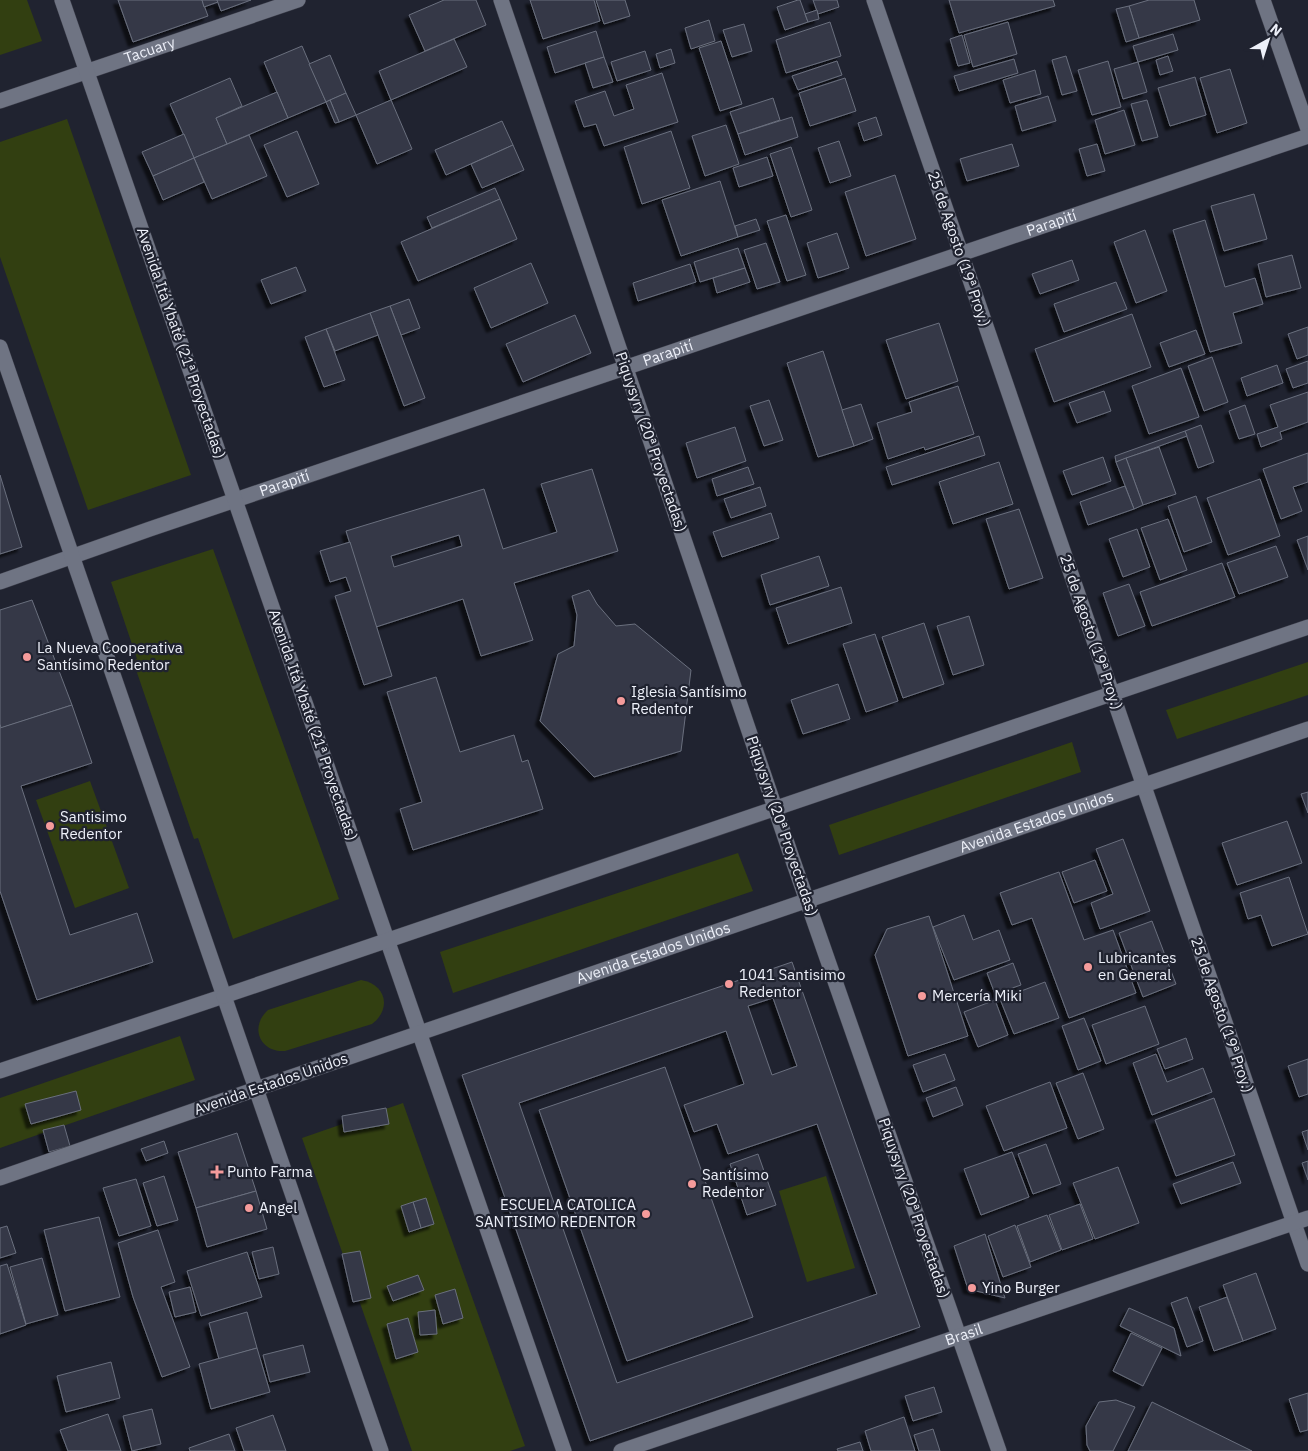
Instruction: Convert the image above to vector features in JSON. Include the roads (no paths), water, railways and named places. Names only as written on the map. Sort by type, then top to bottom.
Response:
[{"type":"street","name":"Avenida Itá Ybaté (21ª Proyectadas)","points":[[62,0],[564,1451]]},
{"type":"street","name":"Tacuary","points":[[0,101],[298,0]]},
{"type":"street","name":"Piquysyry (20ª Proyectadas)","points":[[501,0],[807,900],[999,1451]]},
{"type":"street","name":"25 de Agosto (19ª Proy.)","points":[[874,0],[1143,785],[1301,1221],[1308,1264]]},
{"type":"street","points":[[1263,0],[1308,129]]},
{"type":"street","name":"Parapití","points":[[0,582],[235,500],[1308,136]]},
{"type":"street","points":[[0,347],[381,1451]]},
{"type":"street","points":[[0,1071],[1308,627]]},
{"type":"street","name":"Avenida Estados Unidos","points":[[0,1178],[1308,729]]},
{"type":"street","name":"Brasil","points":[[621,1451],[1301,1221]]},
{"type":"place","name":"La Nueva Cooperativa Santísimo Redentor","points":[[27,657]]},
{"type":"place","name":"Iglesia Santísimo Redentor","points":[[621,701]]},
{"type":"place","name":"Santisimo Redentor","points":[[50,826]]},
{"type":"place","name":"Lubricantes en General","points":[[1088,967]]},
{"type":"place","name":"1041 Santisimo Redentor","points":[[729,984]]},
{"type":"place","name":"Mercería Miki","points":[[922,996]]},
{"type":"place","name":"Punto Farma","points":[[217,1172]]},
{"type":"place","name":"Santísimo Redentor","points":[[692,1184]]},
{"type":"place","name":"Angel","points":[[249,1208]]},
{"type":"place","name":"ESCUELA CATOLICA SANTISIMO REDENTOR","points":[[646,1214]]},
{"type":"place","name":"Yino Burger","points":[[972,1288]]}]
